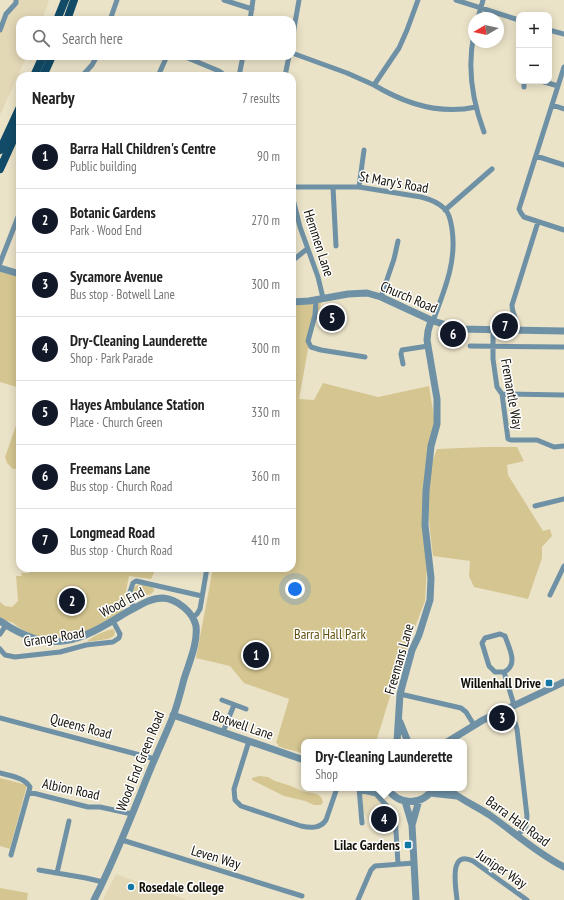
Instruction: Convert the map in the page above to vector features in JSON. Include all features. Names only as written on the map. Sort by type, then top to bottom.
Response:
[{"type":"main road","points":[[59,16],[65,0]]},
{"type":"main road","points":[[59,16],[67,14],[73,4]]},
{"type":"main road","points":[[68,16],[73,4]]},
{"type":"main road","points":[[36,72],[41,60]]},
{"type":"main road","points":[[45,72],[50,60]]},
{"type":"main road","points":[[0,148],[16,115]]},
{"type":"main road","points":[[0,169],[16,134]]},
{"type":"street","points":[[0,30],[6,14],[16,0]]},
{"type":"street","points":[[111,16],[116,0]]},
{"type":"street","points":[[224,0],[252,9]]},
{"type":"street","points":[[251,16],[253,0]]},
{"type":"street","points":[[296,17],[299,0]]},
{"type":"street","points":[[374,85],[399,48],[418,0]]},
{"type":"street","points":[[456,0],[516,19]]},
{"type":"street","points":[[480,12],[483,0]]},
{"type":"street","points":[[552,31],[564,34]]},
{"type":"street","points":[[473,48],[471,65],[472,88],[484,132]]},
{"type":"street","points":[[296,54],[347,73],[406,101],[431,108],[454,110],[476,107]]},
{"type":"street","points":[[86,72],[95,60]]},
{"type":"street","points":[[160,72],[164,60]]},
{"type":"street","points":[[193,60],[220,72]]},
{"type":"street","points":[[239,72],[242,60]]},
{"type":"street","points":[[286,72],[288,60]]},
{"type":"street","points":[[564,67],[519,209],[522,215],[538,222],[564,230]]},
{"type":"street","points":[[551,84],[558,86]]},
{"type":"street","points":[[552,105],[564,109]]},
{"type":"street","points":[[359,187],[364,150]]},
{"type":"street","points":[[536,156],[564,165]]},
{"type":"street","points":[[432,321],[453,260],[454,243],[452,228],[445,210],[492,169]]},
{"type":"street","name":"St Mary's Road","points":[[296,187],[359,187],[421,197],[435,202],[445,210]]},
{"type":"street","points":[[333,187],[336,246]]},
{"type":"street","name":"Hemmen Lane","points":[[296,211],[319,282],[319,299]]},
{"type":"street","points":[[0,263],[16,222]]},
{"type":"street","points":[[518,330],[512,305],[538,222]]},
{"type":"street","points":[[381,297],[394,259],[398,241]]},
{"type":"street","points":[[296,257],[308,249]]},
{"type":"street","points":[[0,268],[16,273]]},
{"type":"street","name":"Church Road","points":[[296,302],[354,293],[367,293],[381,297],[432,321],[461,329],[564,331]]},
{"type":"street","points":[[319,299],[308,341],[311,347],[365,357]]},
{"type":"street","name":"Freemans Lane","points":[[397,739],[400,720],[400,694],[412,650],[419,635],[430,600],[431,578],[425,525],[426,498],[430,453],[437,424],[437,399],[427,335],[432,321]]},
{"type":"street","name":"Fremantle Way","points":[[492,330],[497,387],[502,394],[508,439],[537,440],[554,447],[564,446]]},
{"type":"street","points":[[403,364],[401,354],[402,350],[428,346]]},
{"type":"street","points":[[470,346],[564,347]]},
{"type":"street","points":[[502,394],[564,395]]},
{"type":"street","points":[[535,506],[564,499]]},
{"type":"street","points":[[550,595],[564,566]]},
{"type":"street","points":[[193,617],[199,610],[207,572]]},
{"type":"street","points":[[134,609],[130,600],[130,591],[132,583],[136,581],[202,596]]},
{"type":"street","name":"Wood End","points":[[3,623],[24,636],[54,642],[72,640],[83,636],[152,600],[167,599],[180,605],[193,617]]},
{"type":"street","name":"Wood End Green Road","points":[[94,900],[122,840],[173,715],[196,638],[196,627],[193,617]]},
{"type":"street","name":"Grange Road","points":[[0,649],[5,655],[15,657],[60,652],[86,645],[113,642],[119,638],[120,634],[113,621]]},
{"type":"street","name":"Grange Road","points":[[0,634],[3,623]]},
{"type":"street","points":[[500,634],[505,636],[512,662],[510,669],[504,672],[495,672],[489,666],[482,643],[484,639],[500,634]]},
{"type":"street","points":[[504,672],[517,729],[526,816],[526,826],[517,836]]},
{"type":"street","points":[[453,739],[474,725],[564,682]]},
{"type":"street","points":[[400,694],[461,708],[466,712],[474,725]]},
{"type":"street","points":[[222,700],[246,709]]},
{"type":"street","points":[[223,732],[234,705]]},
{"type":"street","name":"Botwell Lane","points":[[173,715],[301,759]]},
{"type":"street","name":"Queens Road","points":[[0,718],[155,759]]},
{"type":"street","name":"Freemans Lane","points":[[400,720],[407,739]]},
{"type":"street","points":[[249,741],[234,788],[235,800],[241,806],[301,826],[313,828],[321,826],[325,822],[336,791]]},
{"type":"street","name":"Albion Road","points":[[0,773],[27,782],[30,786],[11,855]]},
{"type":"street","points":[[359,791],[362,823]]},
{"type":"street","points":[[366,791],[376,794],[395,815],[398,864]]},
{"type":"street","points":[[390,791],[394,796],[405,801],[419,800],[432,791]]},
{"type":"street","name":"Barra Hall Road","points":[[432,791],[457,796]]},
{"type":"street","name":"Barra Hall Road","points":[[451,791],[479,808],[543,855],[564,867]]},
{"type":"street","name":"Albion Road","points":[[29,792],[88,807],[100,807],[132,814]]},
{"type":"street","points":[[412,825],[419,800]]},
{"type":"street","points":[[405,801],[412,825],[416,900]]},
{"type":"street","points":[[57,873],[69,821]]},
{"type":"street","name":"Leven Way","points":[[122,840],[302,896]]},
{"type":"street","name":"Juniper Way","points":[[457,900],[454,870],[457,864],[464,859],[473,861],[527,900]]},
{"type":"street","points":[[358,900],[371,870],[375,866],[414,863]]},
{"type":"street","points":[[39,870],[103,882]]},
{"type":"shaded area","points":[[17,0],[49,0],[43,16],[16,16],[16,60],[25,60],[20,72],[16,72],[16,80],[0,115],[0,30]]},
{"type":"shaded area","points":[[364,792],[374,795],[393,817],[392,821],[379,830],[363,813],[361,793]]},
{"type":"shaded area","name":"Rosedale College","points":[[116,874],[187,900],[103,900]]},
{"type":"green space","points":[[0,272],[16,274],[16,387],[0,382]]},
{"type":"green space","name":"Barra Hall Park","points":[[323,298],[309,344],[299,399],[314,400],[323,383],[378,397],[429,386],[435,423],[427,454],[427,567],[425,601],[396,677],[377,739],[301,739],[301,753],[278,746],[276,743],[289,699],[244,683],[230,666],[196,658],[212,572],[296,572],[296,301]]},
{"type":"green space","points":[[16,425],[16,469],[13,469],[7,463],[5,457]]},
{"type":"green space","points":[[517,447],[524,461],[507,465],[508,475],[543,531],[550,529],[552,536],[542,547],[542,558],[528,599],[474,587],[469,576],[470,561],[433,556],[428,502],[430,474],[437,449]]},
{"type":"green space","points":[[154,572],[151,579],[129,576],[122,612],[93,629],[61,638],[36,636],[0,617],[0,602],[5,606],[12,607],[18,601],[16,576],[22,576],[21,573]]},
{"type":"green space","points":[[141,584],[152,587],[154,591],[151,594],[134,599],[132,594],[133,590],[136,586]]},
{"type":"green space","points":[[113,629],[115,632],[114,636],[108,639],[87,642],[103,632]]},
{"type":"green space","points":[[259,776],[268,777],[301,791],[317,794],[321,797],[323,802],[321,805],[314,805],[305,801],[284,796],[252,780],[252,778]]},
{"type":"green space","points":[[0,778],[27,785],[10,849],[0,846]]},
{"type":"green space","points":[[0,888],[28,893],[27,900],[0,900]]},
{"type":"place","name":"Hayes Ambulance Station","points":[[332,318]]},
{"type":"place","name":"Longmead Road","points":[[505,326]]},
{"type":"place","name":"Freemans Lane","points":[[453,334]]},
{"type":"place","name":"Botanic Gardens","points":[[72,601]]},
{"type":"place","name":"Barra Hall Children's Centre","points":[[256,655]]},
{"type":"place","name":"Willenhall Drive","points":[[549,683]]},
{"type":"place","name":"Sycamore Avenue","points":[[502,718]]},
{"type":"place","name":"Dry-Cleaning Launderette","points":[[384,819]]},
{"type":"place","name":"Lilac Gardens","points":[[408,845]]},
{"type":"place","name":"Rosedale College","points":[[131,887]]}]
